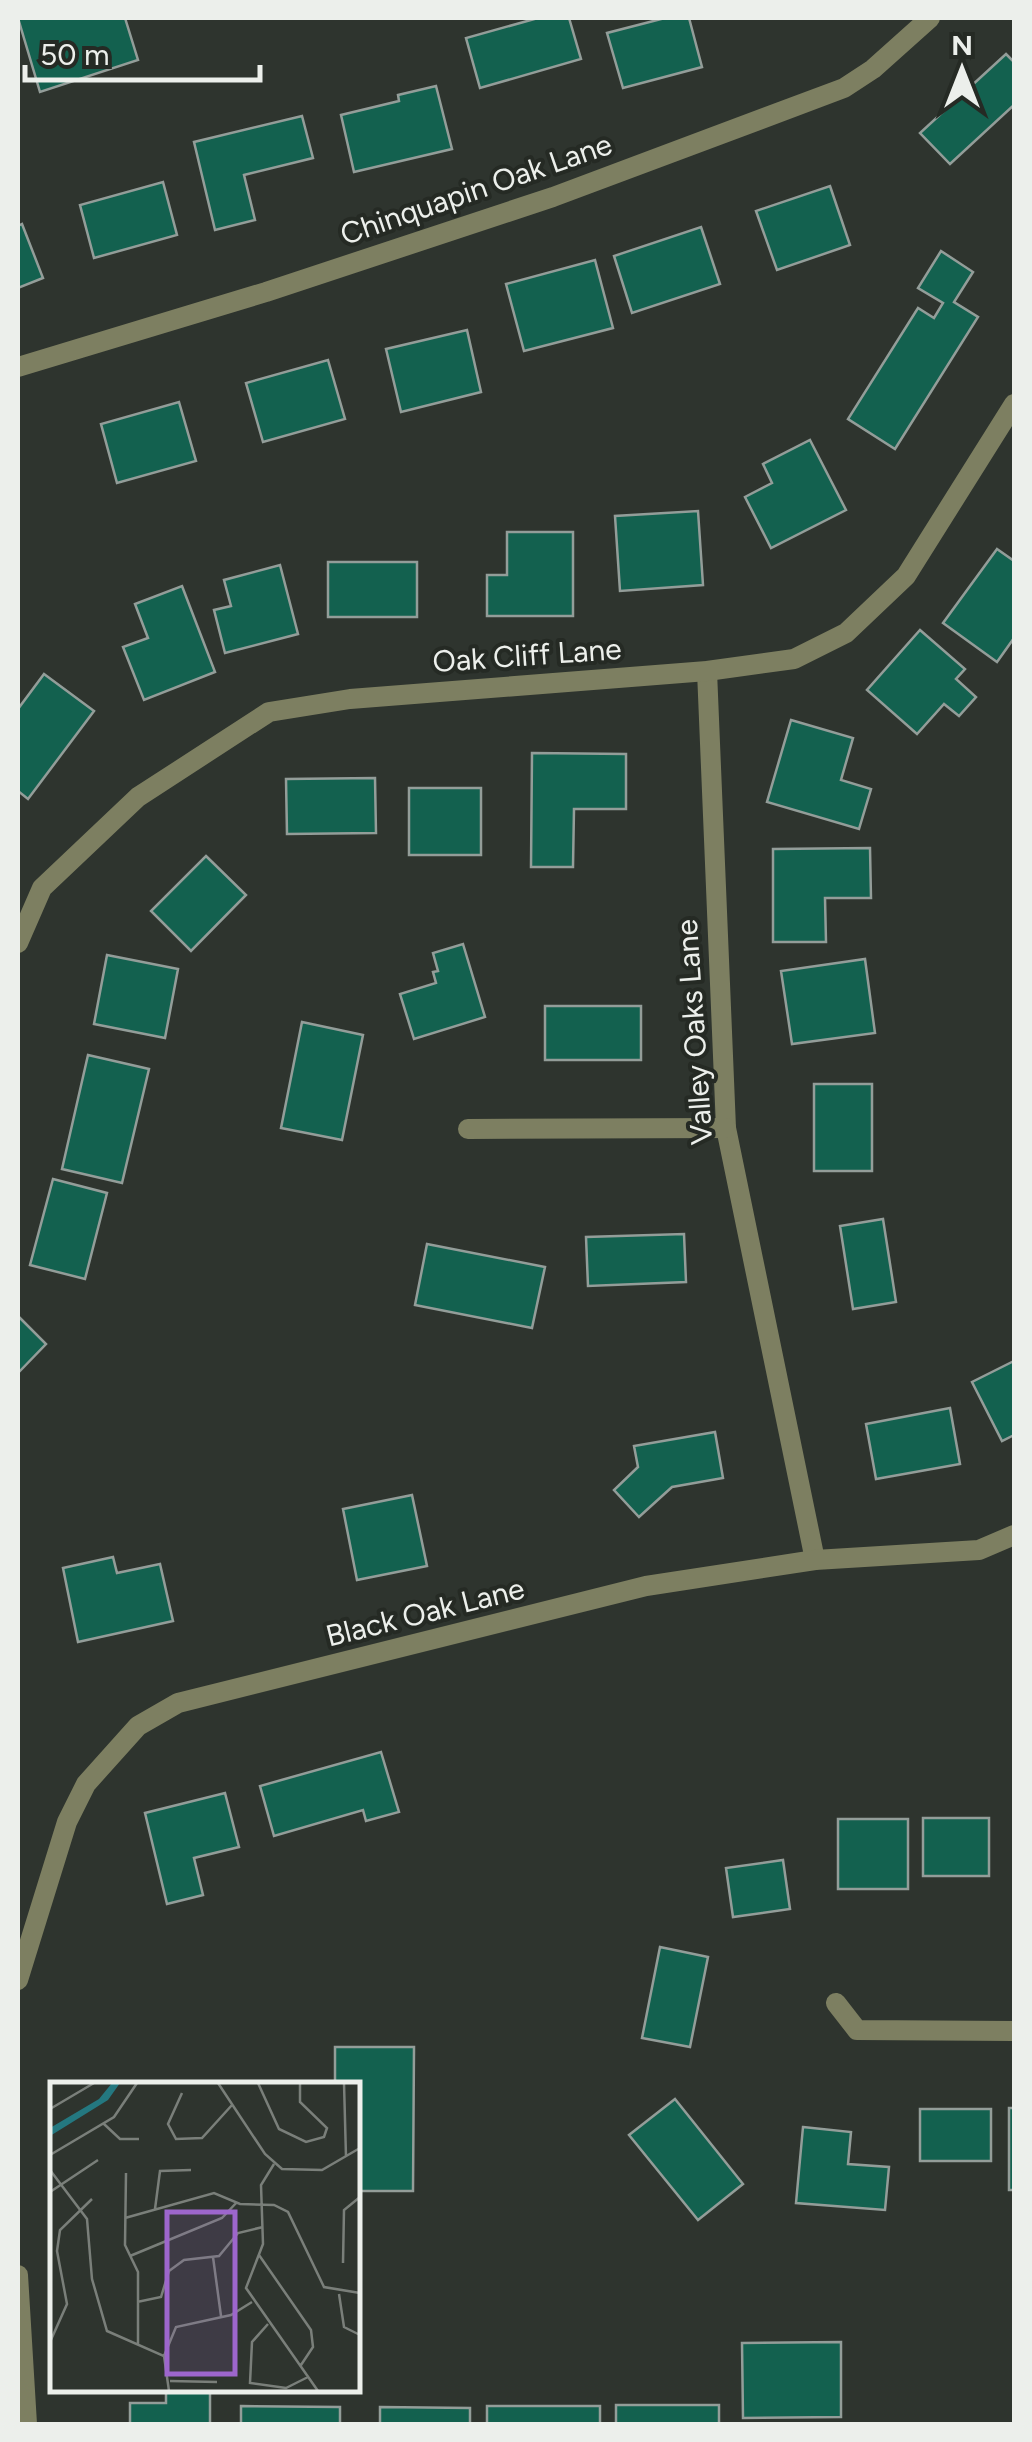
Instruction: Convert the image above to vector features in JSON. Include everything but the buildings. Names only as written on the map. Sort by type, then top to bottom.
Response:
[{"type":"street","name":"Chinquapin Oak Lane","points":[[18,367],[266,292],[536,203],[844,88],[874,69],[930,18]]},
{"type":"street","name":"Oak Cliff Lane","points":[[18,943],[42,888],[138,797],[269,712],[350,699],[707,671],[794,659],[846,633],[906,576],[1014,404]]},
{"type":"street","name":"Valley Oaks Lane","points":[[707,671],[726,1128],[815,1560]]},
{"type":"street","points":[[468,1130],[726,1128]]},
{"type":"street","name":"Black Oak Lane","points":[[18,1980],[67,1822],[86,1784],[138,1726],[178,1703],[646,1586],[815,1560],[979,1550],[1014,1535]]},
{"type":"street","points":[[836,2003],[857,2030],[1014,2031]]},
{"type":"street","points":[[18,2275],[27,2424]]}]
